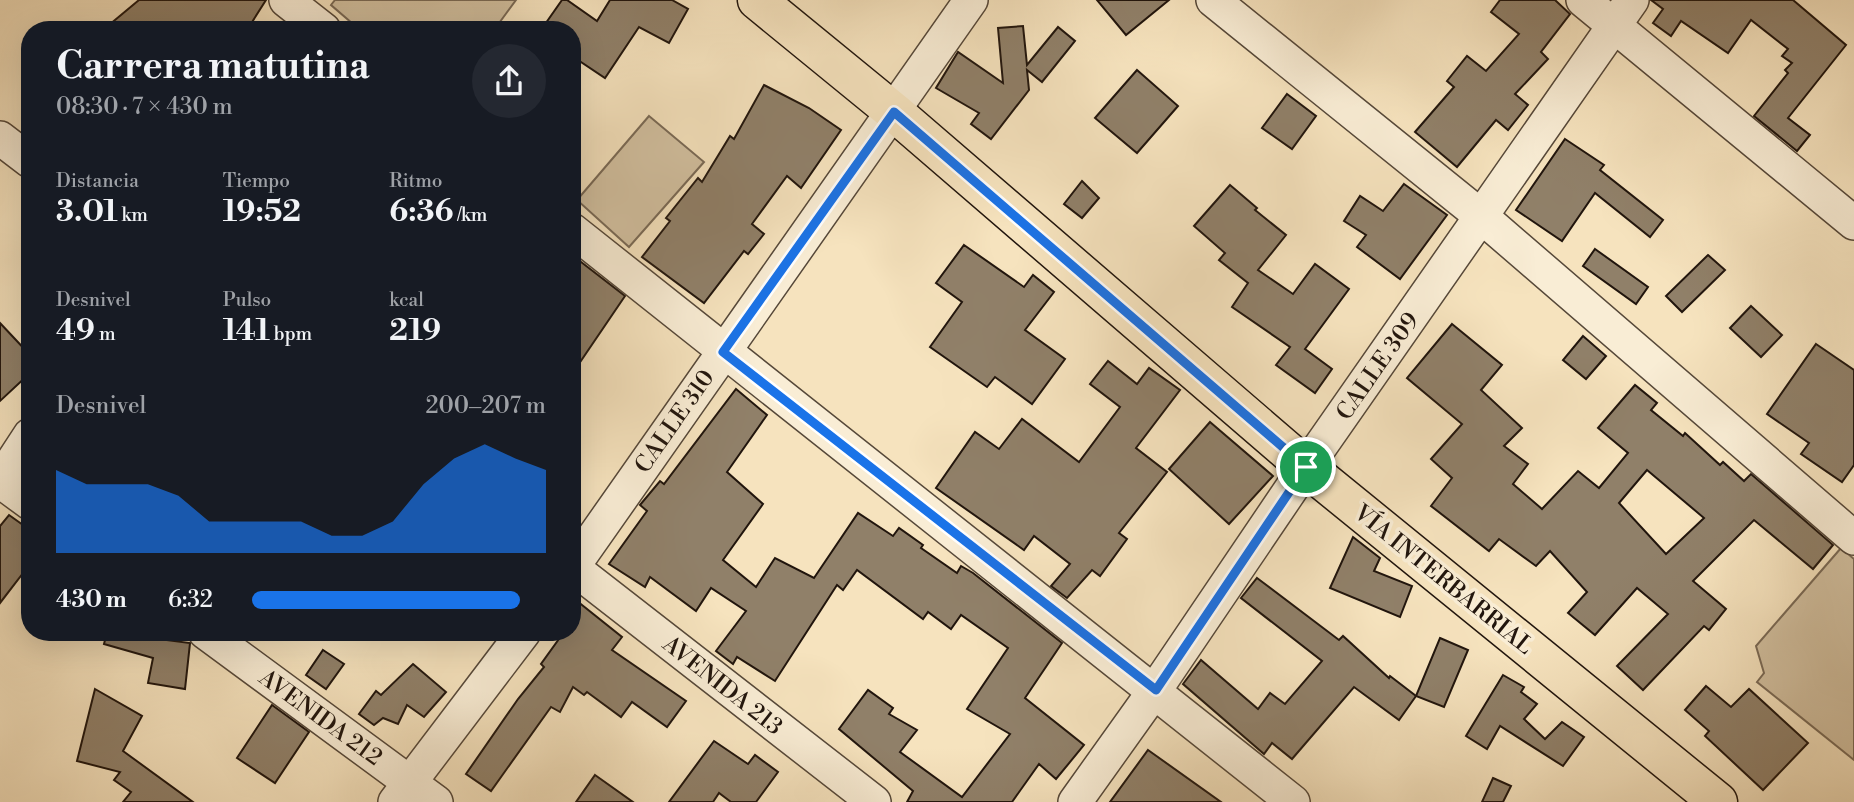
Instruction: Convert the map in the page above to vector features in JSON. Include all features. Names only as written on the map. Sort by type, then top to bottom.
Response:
[{"type":"main road","name":"VÍA INTERBARRIAL","points":[[757,0],[894,112],[1306,467],[1718,802]]},
{"type":"street","name":"CALLE 310","points":[[581,555],[971,0]]},
{"type":"street","points":[[1213,0],[1482,217],[1854,538]]},
{"type":"street","points":[[1583,0],[1623,13],[1854,223]]},
{"type":"street","name":"CALLE 309","points":[[1075,802],[1156,690],[1306,467],[1623,13]]},
{"type":"street","points":[[0,138],[21,154]]},
{"type":"street","points":[[581,237],[723,352],[1156,690],[1293,802]]},
{"type":"street","points":[[21,449],[0,481],[21,496]]},
{"type":"street","name":"AVENIDA 213","points":[[581,575],[874,802]]},
{"type":"street","name":"AVENIDA 212","points":[[216,641],[403,792],[436,802]]},
{"type":"street","points":[[403,792],[517,641]]},
{"type":"shaded area","points":[[335,0],[516,0],[501,21],[350,21],[331,5]]},
{"type":"shaded area","points":[[649,116],[704,162],[629,247],[581,204],[581,195]]},
{"type":"shaded area","points":[[1841,548],[1854,559],[1854,760],[1757,682],[1764,673],[1756,646]]},
{"type":"building","points":[[139,0],[266,0],[253,21],[114,21]]},
{"type":"building","points":[[562,0],[567,0],[597,21],[610,0],[672,0],[688,9],[669,43],[639,27],[605,78],[581,62],[581,21],[547,21]]},
{"type":"building","points":[[1097,0],[1169,0],[1126,35]]},
{"type":"building","points":[[1500,0],[1555,0],[1570,14],[1541,52],[1548,59],[1515,94],[1528,105],[1508,130],[1496,120],[1457,167],[1415,132],[1454,87],[1447,81],[1467,56],[1486,71],[1519,34],[1491,12]]},
{"type":"building","points":[[1651,0],[1793,0],[1846,45],[1788,118],[1810,135],[1797,151],[1754,116],[1788,73],[1785,70],[1792,63],[1782,56],[1788,49],[1751,20],[1728,53],[1681,21],[1671,36],[1653,23],[1663,9]]},
{"type":"building","points":[[1023,26],[1027,65],[1058,27],[1075,41],[1042,82],[1027,70],[1029,90],[991,139],[971,124],[979,113],[936,88],[958,52],[1003,83],[998,28]]},
{"type":"building","points":[[1137,70],[1178,106],[1137,153],[1095,118]]},
{"type":"building","points":[[764,85],[809,108],[841,130],[801,188],[787,176],[752,224],[764,234],[748,254],[744,251],[704,303],[642,257],[670,221],[666,218],[698,178],[702,182],[730,136],[734,139]]},
{"type":"building","points":[[1287,94],[1316,116],[1292,149],[1262,128]]},
{"type":"building","points":[[1565,139],[1604,165],[1600,170],[1663,220],[1650,237],[1595,193],[1562,241],[1516,210]]},
{"type":"building","points":[[1082,181],[1099,198],[1082,218],[1064,204]]},
{"type":"building","points":[[1404,184],[1447,215],[1400,279],[1357,247],[1366,235],[1344,221],[1360,196],[1383,211]]},
{"type":"building","points":[[1230,185],[1286,235],[1258,270],[1293,294],[1315,264],[1349,289],[1305,349],[1332,369],[1315,393],[1276,365],[1290,347],[1232,307],[1248,283],[1219,260],[1225,253],[1194,226]]},
{"type":"building","points":[[964,245],[1024,287],[1033,275],[1054,292],[1025,330],[1065,359],[1032,404],[995,377],[987,387],[930,347],[962,302],[936,283]]},
{"type":"building","points":[[1595,249],[1648,287],[1636,304],[1583,266]]},
{"type":"building","points":[[1708,255],[1725,270],[1682,312],[1666,296]]},
{"type":"building","points":[[581,262],[625,296],[581,361]]},
{"type":"building","points":[[1751,306],[1782,335],[1761,357],[1730,328]]},
{"type":"building","points":[[0,323],[21,345],[21,381],[0,401]]},
{"type":"building","points":[[1452,324],[1502,365],[1481,390],[1522,428],[1504,446],[1528,464],[1513,484],[1542,509],[1578,471],[1599,488],[1628,453],[1598,428],[1635,385],[1657,403],[1651,410],[1683,436],[1685,433],[1720,465],[1723,462],[1744,481],[1751,474],[1833,545],[1813,569],[1754,520],[1693,581],[1726,609],[1709,630],[1704,626],[1643,690],[1617,666],[1668,614],[1637,588],[1595,635],[1568,613],[1587,592],[1550,551],[1536,566],[1499,539],[1489,551],[1431,506],[1452,478],[1431,459],[1462,424],[1407,378]],"holes":[[[1647,470],[1704,518],[1666,554],[1619,503]]]},
{"type":"building","points":[[1583,336],[1606,356],[1586,379],[1563,360]]},
{"type":"building","points":[[1816,344],[1854,370],[1854,465],[1842,482],[1801,454],[1809,443],[1767,414]]},
{"type":"building","points":[[1108,361],[1137,384],[1149,368],[1180,390],[1136,448],[1167,472],[1119,533],[1127,539],[1100,576],[1092,570],[1067,598],[1051,586],[1070,564],[1034,536],[1024,550],[936,488],[975,432],[999,449],[1022,419],[1079,462],[1120,407],[1090,384]]},
{"type":"building","points":[[736,389],[767,415],[727,472],[763,504],[723,560],[756,587],[775,558],[814,578],[858,513],[893,536],[899,528],[923,545],[921,548],[957,573],[961,566],[973,573],[1062,643],[1025,698],[1084,745],[1056,779],[1039,764],[1012,802],[907,802],[913,791],[839,729],[868,690],[893,708],[889,714],[917,730],[900,752],[962,797],[1010,734],[967,709],[1008,648],[961,615],[951,629],[928,612],[923,619],[857,570],[843,590],[837,585],[775,681],[737,657],[733,664],[716,651],[746,611],[711,588],[696,611],[650,577],[645,587],[609,564],[647,511],[640,505],[660,481],[664,484]]},
{"type":"building","points":[[1210,422],[1273,476],[1229,524],[1169,469]]},
{"type":"building","points":[[9,515],[21,524],[21,576],[0,603],[0,526]]},
{"type":"building","points":[[1353,537],[1380,558],[1374,571],[1412,586],[1400,617],[1330,588]]},
{"type":"building","points":[[1257,578],[1339,640],[1343,636],[1389,678],[1390,676],[1416,696],[1399,720],[1354,687],[1292,759],[1272,743],[1264,754],[1183,684],[1201,660],[1258,709],[1270,693],[1285,704],[1322,661],[1241,598]]},
{"type":"building","points":[[581,604],[622,637],[612,650],[686,701],[667,727],[632,702],[621,717],[587,692],[584,695],[573,687],[560,712],[551,707],[491,791],[466,774],[518,699],[544,667],[541,664],[558,641],[581,641]]},
{"type":"building","points":[[1440,638],[1468,650],[1444,707],[1416,696]]},
{"type":"building","points":[[105,641],[190,643],[185,689],[148,683],[153,658],[104,644]]},
{"type":"building","points":[[323,650],[344,664],[326,689],[306,675]]},
{"type":"building","points":[[413,664],[446,692],[424,717],[407,705],[398,724],[383,718],[374,725],[359,714],[376,691],[381,695]]},
{"type":"building","points":[[1503,675],[1524,687],[1521,692],[1537,704],[1524,719],[1545,739],[1562,722],[1584,737],[1563,766],[1500,726],[1487,749],[1466,736]]},
{"type":"building","points":[[1706,686],[1731,707],[1749,689],[1808,743],[1763,790],[1705,736],[1709,731],[1685,710]]},
{"type":"building","points":[[95,689],[142,716],[123,751],[193,802],[123,802],[131,792],[114,780],[120,772],[77,761]]},
{"type":"building","points":[[272,705],[309,732],[275,783],[237,758]]},
{"type":"building","points":[[714,741],[748,764],[755,755],[778,772],[756,802],[731,802],[719,793],[713,802],[669,802]]},
{"type":"building","points":[[1148,750],[1221,802],[1110,802]]},
{"type":"building","points":[[595,775],[633,802],[576,802]]},
{"type":"building","points":[[1493,778],[1511,786],[1503,802],[1482,802]]},
{"type":"route","points":[[894,112],[1306,467],[1156,690],[723,352],[894,112]]}]
